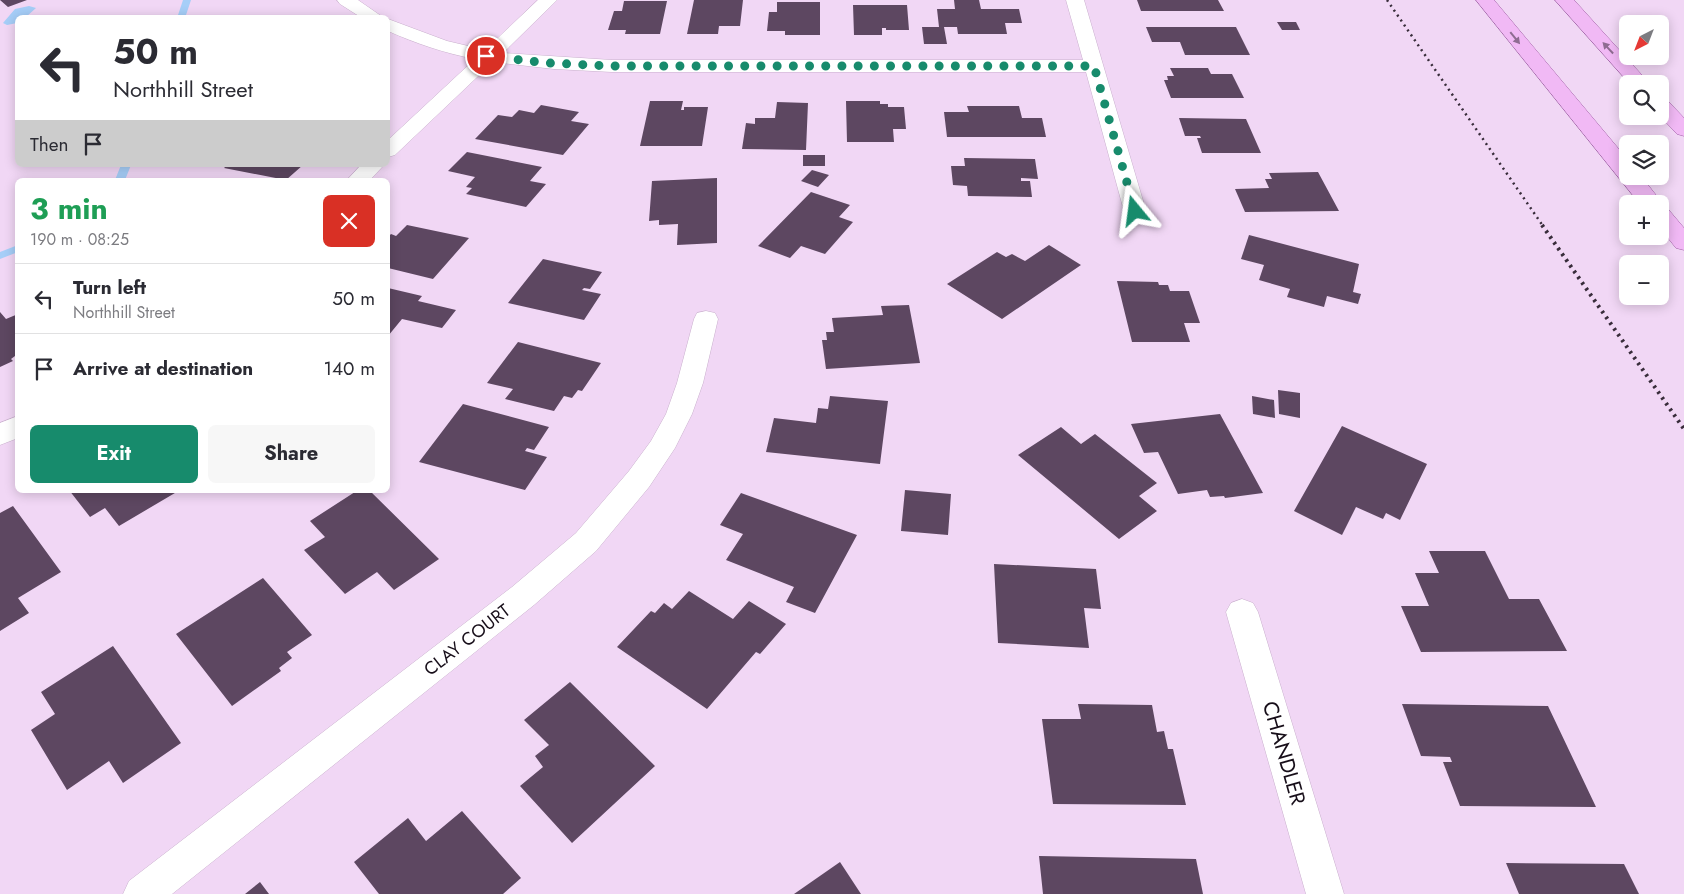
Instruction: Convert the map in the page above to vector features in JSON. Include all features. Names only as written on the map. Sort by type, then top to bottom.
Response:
[{"type":"main road","points":[[1485,0],[1619,164]]},
{"type":"main road","points":[[1564,0],[1633,75]]},
{"type":"main road","points":[[1669,114],[1684,130]]},
{"type":"main road","points":[[1636,185],[1645,195]]},
{"type":"main road","points":[[1669,225],[1684,243]]},
{"type":"street","points":[[346,0],[370,15]]},
{"type":"street","points":[[390,149],[486,56],[548,0]]},
{"type":"street","points":[[1075,0],[1135,211]]},
{"type":"street","points":[[390,25],[441,45],[486,56],[548,63],[612,66],[1094,66]]},
{"type":"street","points":[[360,178],[371,167]]},
{"type":"street","name":"CLAY COURT","points":[[142,894],[523,596],[586,542],[639,480],[661,448],[679,414],[706,319]]},
{"type":"street","points":[[0,435],[15,428]]},
{"type":"street","name":"CHANDLER","points":[[1242,612],[1325,894]]},
{"type":"water","points":[[29,6],[36,8],[28,15],[15,15],[15,23],[7,25],[3,23],[15,9]]},
{"type":"building","points":[[0,0],[27,0],[8,7]]},
{"type":"building","points":[[694,0],[743,0],[740,26],[719,26],[718,34],[687,34]]},
{"type":"building","points":[[954,0],[979,0],[981,9],[1019,9],[1022,23],[1005,23],[1007,34],[958,34],[957,27],[944,27],[947,44],[924,44],[922,27],[939,27],[937,9],[955,9]]},
{"type":"building","points":[[1137,0],[1218,0],[1224,11],[1141,11]]},
{"type":"building","points":[[624,1],[667,1],[660,34],[625,34],[626,30],[608,30],[614,11],[622,11]]},
{"type":"building","points":[[777,2],[820,2],[820,35],[785,35],[785,31],[767,31],[769,12],[777,12]]},
{"type":"building","points":[[853,5],[907,5],[909,30],[886,30],[886,28],[882,28],[882,35],[854,35]]},
{"type":"building","points":[[1277,22],[1296,22],[1300,30],[1282,30]]},
{"type":"building","points":[[1146,27],[1236,27],[1250,55],[1185,55],[1180,42],[1152,42]]},
{"type":"building","points":[[1170,68],[1208,68],[1211,74],[1232,74],[1244,98],[1171,98],[1164,80],[1168,80],[1167,76],[1174,76]]},
{"type":"building","points":[[650,101],[683,101],[681,110],[684,110],[684,107],[708,107],[702,146],[640,146]]},
{"type":"building","points":[[846,101],[880,101],[880,104],[888,104],[888,107],[904,107],[906,129],[893,129],[894,142],[847,142]]},
{"type":"building","points":[[777,102],[808,103],[806,150],[742,149],[746,123],[755,124],[755,118],[775,118]]},
{"type":"building","points":[[541,105],[579,112],[571,121],[589,124],[563,155],[475,139],[498,115],[512,117],[519,110],[534,113]]},
{"type":"building","points":[[967,106],[1019,106],[1022,118],[1042,118],[1046,137],[947,137],[944,112],[969,112]]},
{"type":"building","points":[[1179,118],[1246,119],[1261,153],[1202,153],[1197,138],[1201,138],[1200,136],[1185,136]]},
{"type":"building","points":[[467,152],[542,167],[530,181],[546,184],[526,207],[466,194],[472,188],[466,187],[475,177],[448,171]]},
{"type":"building","points":[[803,155],[825,155],[825,166],[803,166]]},
{"type":"building","points":[[964,158],[1035,159],[1038,179],[1021,178],[1021,181],[1030,181],[1032,197],[968,196],[967,186],[953,185],[951,166],[965,166]]},
{"type":"building","points":[[301,167],[288,178],[276,178],[224,168]]},
{"type":"building","points":[[812,170],[829,175],[818,187],[801,181]]},
{"type":"building","points":[[1318,172],[1339,211],[1245,212],[1235,189],[1269,188],[1265,179],[1272,179],[1269,173]]},
{"type":"building","points":[[717,178],[717,243],[677,245],[678,224],[659,225],[659,220],[649,221],[652,181]]},
{"type":"building","points":[[811,192],[850,205],[839,217],[853,222],[825,254],[801,246],[790,258],[758,246]]},
{"type":"building","points":[[407,225],[469,238],[433,279],[390,268],[390,235],[396,236]]},
{"type":"building","points":[[1249,235],[1359,264],[1353,292],[1361,294],[1358,304],[1327,296],[1324,307],[1287,297],[1290,289],[1259,280],[1264,265],[1241,259]]},
{"type":"building","points":[[1049,245],[1081,265],[1002,319],[947,284],[997,252],[1006,257],[1012,254],[1025,261]]},
{"type":"building","points":[[543,259],[602,272],[590,289],[584,288],[582,290],[601,294],[584,320],[508,303]]},
{"type":"building","points":[[1117,281],[1158,282],[1159,285],[1168,285],[1170,291],[1189,291],[1200,323],[1184,323],[1190,342],[1132,342]]},
{"type":"building","points":[[390,288],[422,296],[418,301],[456,310],[442,328],[402,319],[390,334]]},
{"type":"building","points":[[909,305],[920,363],[826,369],[822,340],[827,340],[826,332],[834,332],[832,318],[883,315],[881,306]]},
{"type":"building","points":[[0,312],[6,319],[15,315],[15,356],[11,359],[13,361],[0,367]]},
{"type":"building","points":[[518,342],[601,363],[582,391],[578,390],[572,398],[564,396],[554,411],[505,399],[513,389],[487,383]]},
{"type":"building","points":[[1278,390],[1300,393],[1300,418],[1279,414]]},
{"type":"building","points":[[830,396],[888,401],[880,464],[766,452],[774,418],[816,423],[818,408],[828,409]]},
{"type":"building","points":[[1252,396],[1274,400],[1275,418],[1253,414]]},
{"type":"building","points":[[463,404],[549,427],[534,450],[527,448],[525,451],[547,457],[525,490],[419,462]]},
{"type":"building","points":[[1220,414],[1263,493],[1225,498],[1224,496],[1210,497],[1207,490],[1178,494],[1158,452],[1144,453],[1131,424]]},
{"type":"building","points":[[1342,426],[1427,464],[1400,520],[1386,513],[1383,519],[1356,507],[1342,535],[1294,511]]},
{"type":"building","points":[[1061,427],[1081,444],[1095,434],[1157,483],[1139,496],[1157,511],[1119,539],[1018,455]]},
{"type":"building","points":[[905,490],[951,494],[948,535],[901,531]]},
{"type":"building","points":[[71,493],[175,493],[119,526],[105,508],[90,517]]},
{"type":"building","points":[[353,493],[372,493],[439,559],[394,590],[377,572],[345,594],[304,550],[325,537],[310,521]]},
{"type":"building","points":[[741,493],[857,535],[815,613],[786,602],[794,587],[726,560],[743,534],[720,525]]},
{"type":"building","points":[[13,506],[61,572],[18,598],[29,613],[0,631],[0,513]]},
{"type":"building","points":[[1429,551],[1485,551],[1509,599],[1539,599],[1567,651],[1421,652],[1401,606],[1429,606],[1415,573],[1439,573]]},
{"type":"building","points":[[994,564],[1096,569],[1101,609],[1084,608],[1089,648],[998,643]]},
{"type":"building","points":[[263,578],[312,635],[287,652],[292,658],[279,668],[281,671],[232,706],[176,634]]},
{"type":"building","points":[[689,591],[733,619],[749,601],[786,624],[760,654],[756,652],[707,709],[617,647],[651,611],[655,613],[664,603],[672,609]]},
{"type":"building","points":[[113,646],[181,743],[123,783],[109,761],[67,790],[31,730],[55,714],[41,692]]},
{"type":"building","points":[[570,682],[655,766],[572,843],[520,786],[543,767],[535,756],[549,745],[524,720]]},
{"type":"building","points":[[1078,704],[1152,705],[1157,732],[1164,731],[1168,749],[1173,749],[1186,805],[1053,804],[1042,719],[1081,719]]},
{"type":"building","points":[[1402,704],[1548,706],[1596,807],[1460,806],[1443,762],[1452,762],[1450,757],[1421,756]]},
{"type":"building","points":[[462,811],[521,878],[503,894],[379,894],[354,862],[408,818],[426,841]]},
{"type":"building","points":[[1039,856],[1196,859],[1203,894],[1043,894]]},
{"type":"building","points":[[840,862],[861,894],[794,894]]},
{"type":"building","points":[[1506,863],[1624,864],[1639,894],[1519,894]]},
{"type":"building","points":[[260,882],[269,894],[245,894]]},
{"type":"waterway","points":[[182,15],[187,0]]},
{"type":"waterway","points":[[121,178],[125,167]]},
{"type":"waterway","points":[[0,256],[15,249]]},
{"type":"railway","points":[[1387,0],[1543,226]]},
{"type":"railway","points":[[1542,225],[1684,429]]},
{"type":"route","points":[[486,56],[548,63],[612,66],[1094,66],[1135,211]]}]
